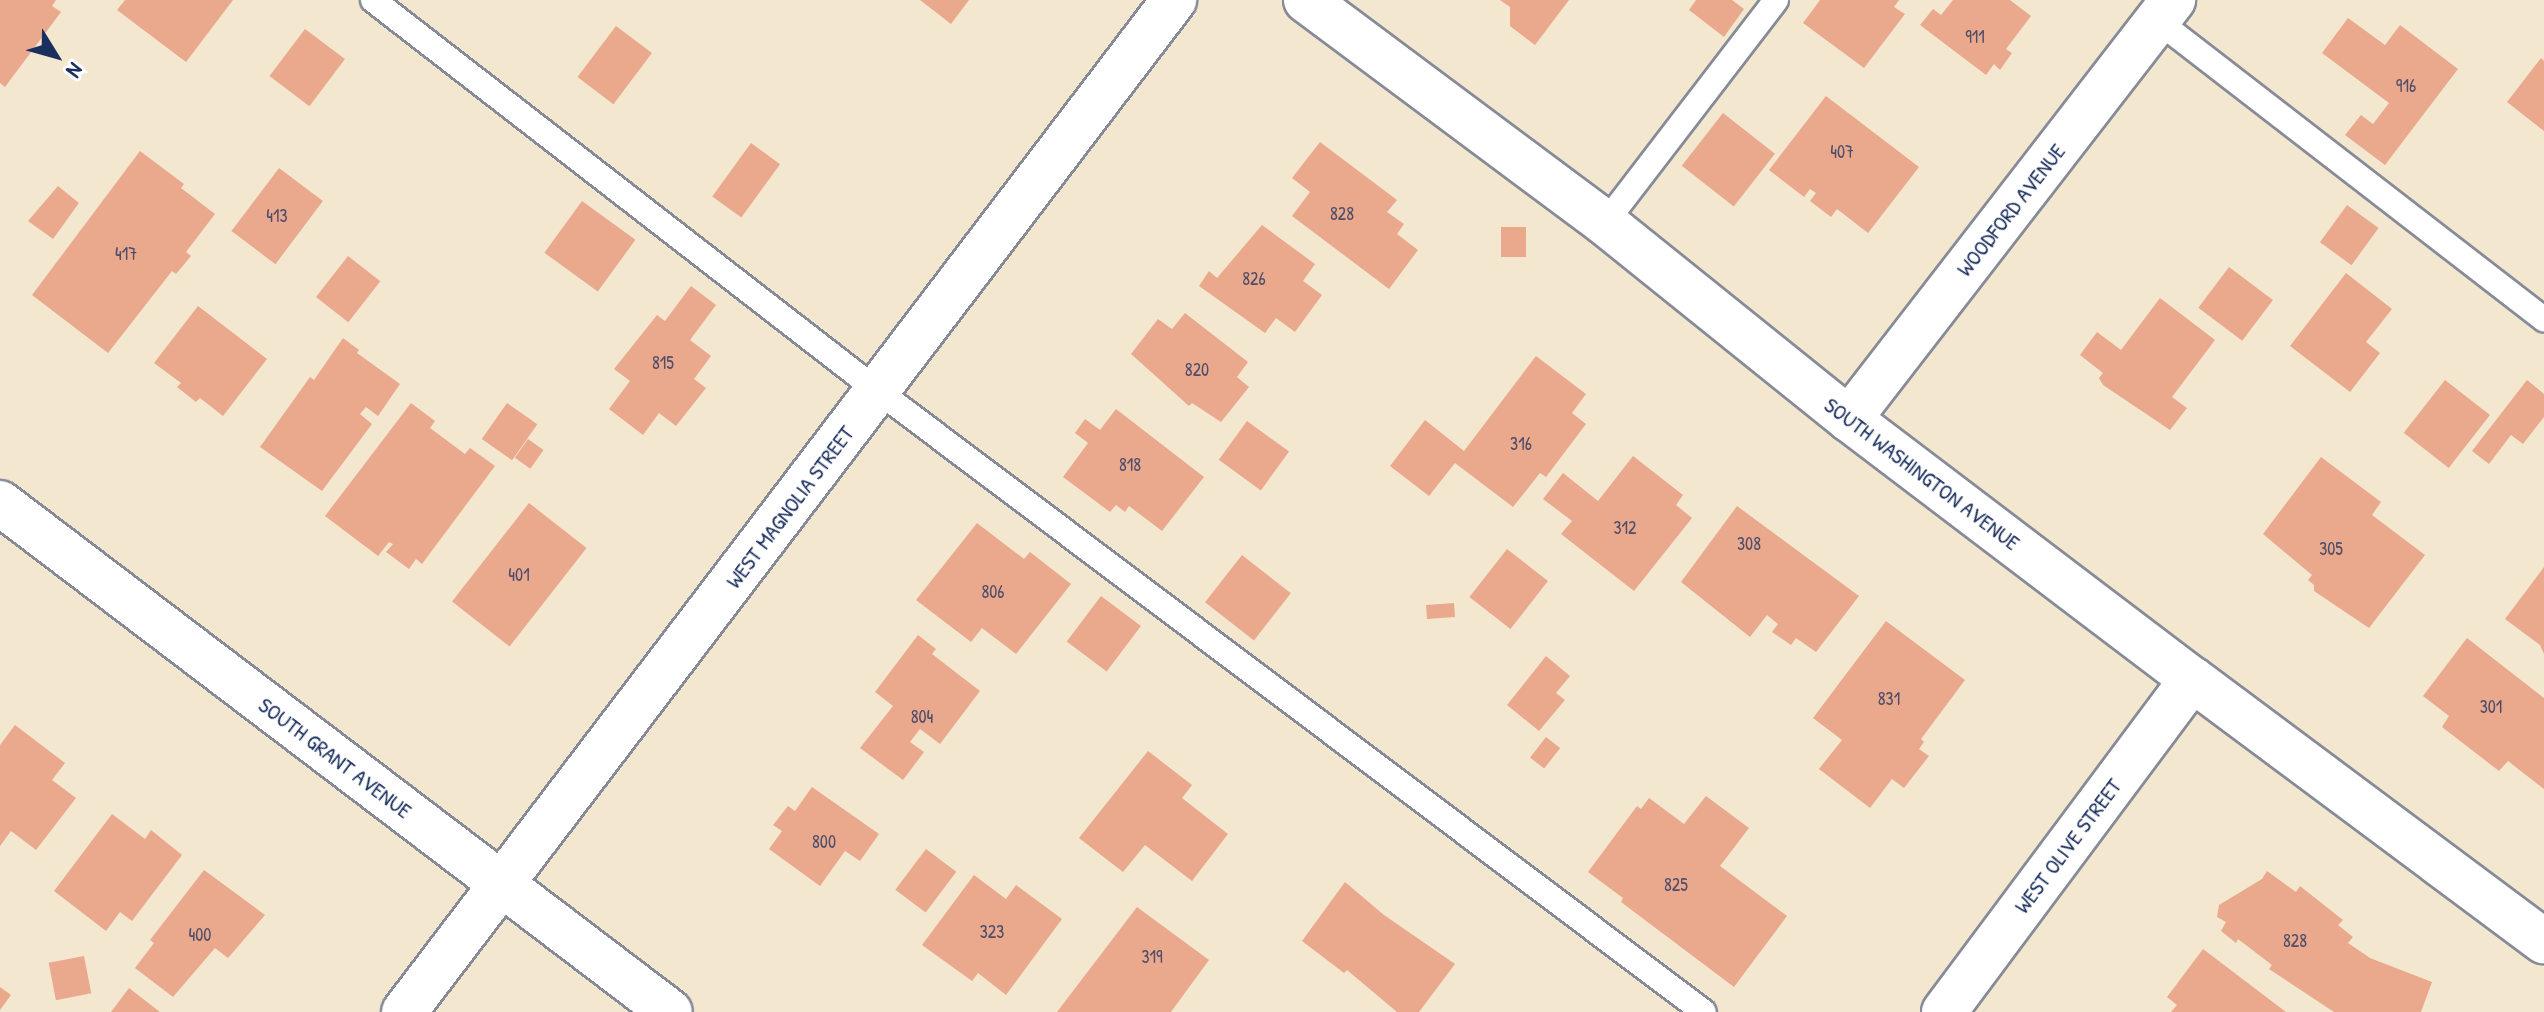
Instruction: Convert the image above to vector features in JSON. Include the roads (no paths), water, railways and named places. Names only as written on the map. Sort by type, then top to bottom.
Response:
[{"type":"street","name":"WEST MAGNOLIA STREET","points":[[404,1012],[1174,0]]},
{"type":"street","name":"SOUTH WASHINGTON AVENUE","points":[[1306,0],[1605,223],[1849,419],[2544,941]]},
{"type":"street","name":"WOODFORD AVENUE","points":[[1849,419],[2165,10]]},
{"type":"street","name":"SOUTH GRANT AVENUE","points":[[0,503],[670,1012]]},
{"type":"street","name":"WEST OLIVE STREET","points":[[1944,1012],[2192,679]]},
{"type":"lane","points":[[373,0],[878,391],[1704,1012]]},
{"type":"lane","points":[[1605,223],[1776,0]]},
{"type":"lane","points":[[2165,10],[2544,319]]}]
